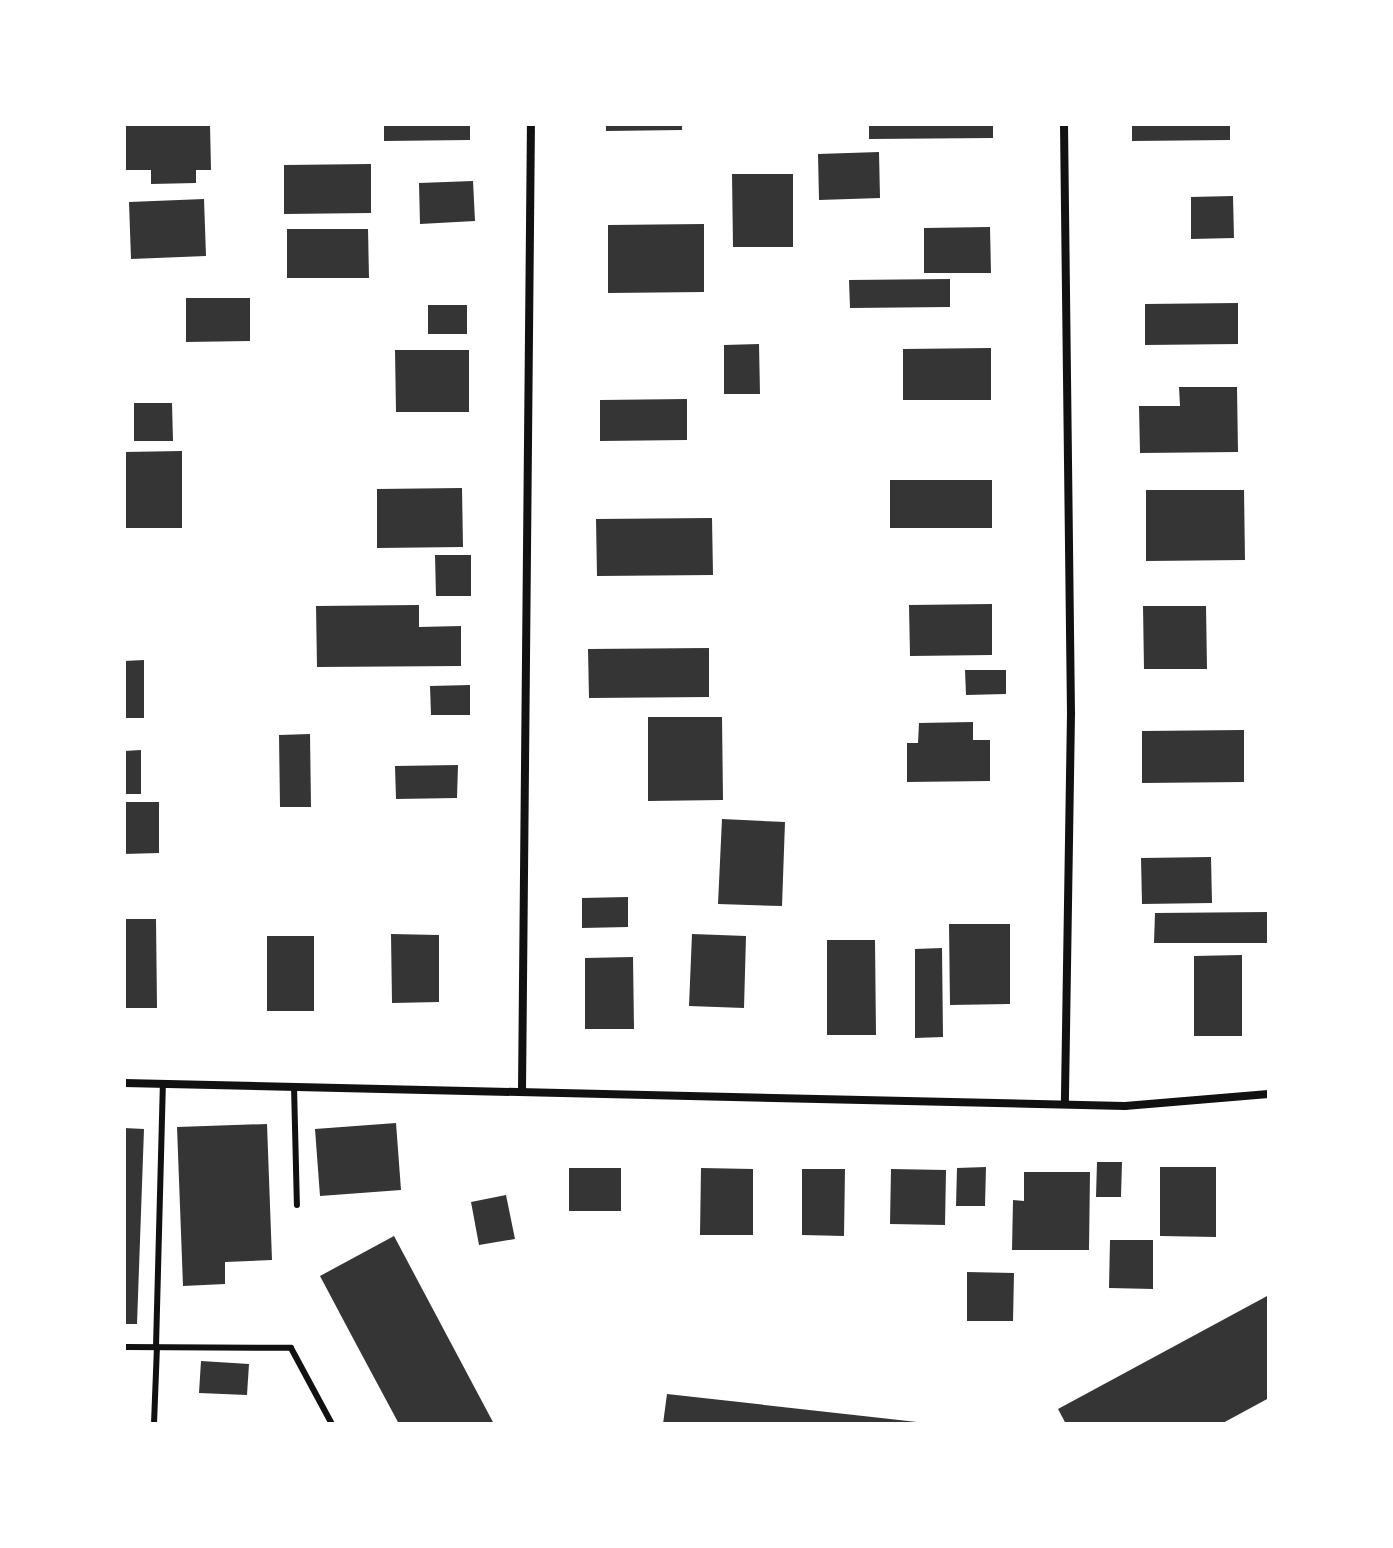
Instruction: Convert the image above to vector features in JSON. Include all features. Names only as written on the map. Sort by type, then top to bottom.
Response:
[{"type":"street","points":[[522,1091],[531,124]]},
{"type":"street","points":[[1064,124],[1071,713],[1065,1104]]},
{"type":"street","points":[[124,1083],[1125,1106],[1269,1094]]},
{"type":"lane","points":[[154,1424],[163,1083]]},
{"type":"lane","points":[[294,1086],[297,1205]]},
{"type":"lane","points":[[124,1347],[291,1348],[332,1424]]},
{"type":"building","points":[[124,124],[210,124],[211,170],[196,170],[196,183],[151,184],[151,170],[124,170]]},
{"type":"building","points":[[384,124],[470,124],[470,140],[384,141]]},
{"type":"building","points":[[606,124],[682,124],[682,130],[606,131]]},
{"type":"building","points":[[869,124],[993,124],[993,138],[869,139]]},
{"type":"building","points":[[1132,124],[1230,124],[1230,140],[1132,141]]},
{"type":"building","points":[[879,152],[880,198],[819,200],[818,154]]},
{"type":"building","points":[[371,164],[371,213],[284,214],[284,165]]},
{"type":"building","points":[[732,174],[793,174],[793,247],[733,247]]},
{"type":"building","points":[[473,181],[475,221],[420,224],[419,183]]},
{"type":"building","points":[[1233,196],[1234,238],[1191,239],[1191,197]]},
{"type":"building","points":[[204,199],[206,256],[131,259],[129,202]]},
{"type":"building","points":[[704,224],[704,292],[608,293],[608,225]]},
{"type":"building","points":[[990,227],[991,273],[924,273],[924,228]]},
{"type":"building","points":[[287,229],[368,229],[369,278],[287,278]]},
{"type":"building","points":[[950,279],[950,307],[850,308],[849,280]]},
{"type":"building","points":[[186,298],[250,298],[250,341],[186,342]]},
{"type":"building","points":[[1238,303],[1238,344],[1145,345],[1145,304]]},
{"type":"building","points":[[428,305],[467,305],[467,334],[428,334]]},
{"type":"building","points":[[759,344],[760,394],[724,394],[724,345]]},
{"type":"building","points":[[991,348],[991,400],[903,400],[903,349]]},
{"type":"building","points":[[395,350],[469,350],[469,412],[396,412]]},
{"type":"building","points":[[1179,387],[1237,387],[1238,452],[1140,453],[1139,406],[1180,406]]},
{"type":"building","points":[[687,399],[687,440],[600,441],[600,400]]},
{"type":"building","points":[[134,403],[172,403],[173,441],[134,441]]},
{"type":"building","points":[[182,451],[182,528],[124,528],[124,452]]},
{"type":"building","points":[[890,480],[992,480],[992,528],[890,528]]},
{"type":"building","points":[[462,488],[463,547],[377,548],[377,489]]},
{"type":"building","points":[[1146,490],[1244,490],[1245,560],[1146,561]]},
{"type":"building","points":[[712,518],[713,575],[597,576],[596,519]]},
{"type":"building","points":[[435,555],[471,555],[471,596],[436,596]]},
{"type":"building","points":[[992,604],[992,655],[910,656],[909,605]]},
{"type":"building","points":[[419,605],[419,627],[461,626],[461,666],[317,667],[316,606]]},
{"type":"building","points":[[1143,606],[1206,606],[1207,669],[1144,669]]},
{"type":"building","points":[[709,648],[709,697],[589,698],[588,649]]},
{"type":"building","points":[[144,660],[144,718],[124,718],[124,661]]},
{"type":"building","points":[[965,670],[1006,670],[1006,694],[966,695]]},
{"type":"building","points":[[470,685],[470,715],[431,715],[430,686]]},
{"type":"building","points":[[648,717],[722,717],[723,800],[648,801]]},
{"type":"building","points":[[973,722],[973,740],[990,740],[990,781],[907,782],[907,743],[918,743],[919,723]]},
{"type":"building","points":[[1244,730],[1244,782],[1142,783],[1142,731]]},
{"type":"building","points":[[310,734],[311,807],[280,807],[279,735]]},
{"type":"building","points":[[141,750],[141,794],[124,794],[124,751]]},
{"type":"building","points":[[458,765],[457,798],[396,799],[395,766]]},
{"type":"building","points":[[124,802],[159,802],[159,853],[124,854]]},
{"type":"building","points":[[722,819],[785,822],[782,906],[718,904]]},
{"type":"building","points":[[1211,857],[1212,903],[1142,904],[1141,858]]},
{"type":"building","points":[[628,897],[628,927],[582,928],[582,898]]},
{"type":"building","points":[[1269,912],[1269,943],[1154,943],[1155,913]]},
{"type":"building","points":[[124,919],[156,919],[157,1008],[124,1008]]},
{"type":"building","points":[[949,924],[1010,924],[1010,1004],[950,1005]]},
{"type":"building","points":[[391,934],[439,935],[439,1002],[392,1003]]},
{"type":"building","points":[[692,934],[746,936],[744,1008],[689,1006]]},
{"type":"building","points":[[267,936],[314,936],[314,1011],[267,1011]]},
{"type":"building","points":[[827,940],[875,940],[876,1035],[827,1035]]},
{"type":"building","points":[[942,948],[943,1037],[915,1038],[915,949]]},
{"type":"building","points":[[1242,955],[1242,1036],[1194,1036],[1194,956]]},
{"type":"building","points":[[633,957],[634,1029],[585,1029],[585,958]]},
{"type":"building","points":[[396,1123],[401,1190],[320,1196],[315,1129]]},
{"type":"building","points":[[267,1124],[272,1260],[225,1262],[225,1284],[183,1286],[177,1127]]},
{"type":"building","points":[[124,1128],[144,1129],[137,1324],[124,1324]]},
{"type":"building","points":[[1097,1162],[1122,1162],[1121,1197],[1096,1197]]},
{"type":"building","points":[[986,1167],[985,1206],[956,1206],[957,1168]]},
{"type":"building","points":[[1160,1167],[1216,1167],[1216,1237],[1160,1236]]},
{"type":"building","points":[[569,1168],[621,1168],[621,1211],[569,1211]]},
{"type":"building","points":[[701,1168],[753,1169],[753,1235],[700,1235]]},
{"type":"building","points":[[802,1169],[845,1169],[844,1236],[802,1235]]},
{"type":"building","points":[[891,1169],[946,1170],[945,1225],[890,1224]]},
{"type":"building","points":[[1024,1172],[1090,1172],[1089,1250],[1012,1250],[1013,1200],[1024,1201]]},
{"type":"building","points":[[506,1195],[515,1239],[479,1245],[471,1202]]},
{"type":"building","points":[[394,1236],[494,1424],[399,1424],[355,1342],[320,1276]]},
{"type":"building","points":[[1110,1240],[1153,1240],[1153,1289],[1109,1288]]},
{"type":"building","points":[[967,1272],[1014,1273],[1013,1321],[967,1321]]},
{"type":"building","points":[[1269,1295],[1269,1398],[1221,1424],[1066,1424],[1058,1409]]},
{"type":"building","points":[[201,1361],[249,1364],[247,1395],[199,1393]]},
{"type":"building","points":[[667,1394],[917,1422],[917,1424],[663,1424]]}]
